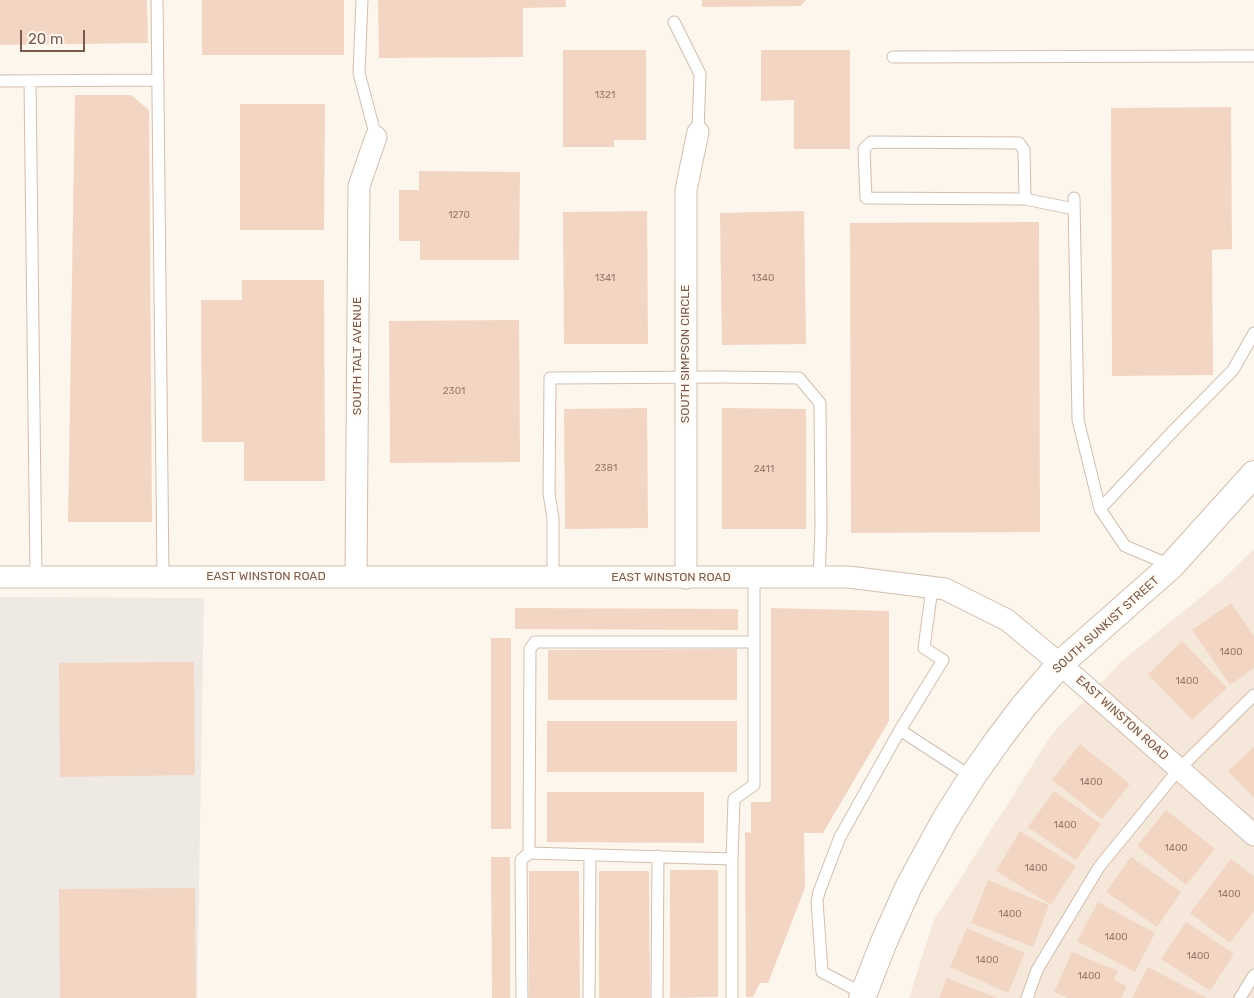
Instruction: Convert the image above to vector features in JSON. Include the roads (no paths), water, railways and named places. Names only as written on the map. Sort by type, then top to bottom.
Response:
[{"type":"street","name":"SOUTH SIMPSON CIRCLE","points":[[686,578],[686,190],[698,132]]},
{"type":"street","name":"SOUTH TALT AVENUE","points":[[356,577],[359,186],[376,138]]},
{"type":"street","name":"SOUTH SUNKIST STREET","points":[[863,996],[883,944],[908,888],[946,818],[972,777],[1023,707],[1060,664],[1171,566],[1254,474]]},
{"type":"street","name":"EAST WINSTON ROAD","points":[[0,577],[848,577],[945,589],[1007,620],[1060,664],[1254,835]]},
{"type":"lane","points":[[157,0],[163,577]]},
{"type":"lane","points":[[362,0],[359,73],[376,138]]},
{"type":"lane","points":[[674,22],[700,74],[698,132]]},
{"type":"lane","points":[[893,57],[1254,56]]},
{"type":"lane","points":[[0,81],[158,80]]},
{"type":"lane","points":[[30,81],[36,577]]},
{"type":"lane","points":[[1025,199],[1024,150],[1019,142],[871,142],[864,149],[866,198],[1025,199],[1074,203],[1078,420],[1100,509],[1125,546],[1171,566]]},
{"type":"lane","points":[[1100,509],[1233,370],[1254,333]]},
{"type":"lane","points":[[554,578],[554,520],[549,493],[550,378],[686,377],[799,378],[820,403],[819,577]]},
{"type":"lane","points":[[732,998],[734,799],[754,785],[754,578]]},
{"type":"lane","points":[[863,996],[822,972],[817,902],[840,837],[900,730],[943,660],[924,648],[932,588]]},
{"type":"lane","points":[[529,853],[530,649],[535,642],[754,642]]},
{"type":"lane","points":[[1027,998],[1037,970],[1098,867],[1179,769],[1254,694]]},
{"type":"lane","points":[[900,730],[972,777]]},
{"type":"lane","points":[[522,998],[521,860],[529,853],[732,859]]},
{"type":"lane","points":[[589,998],[590,855]]},
{"type":"lane","points":[[657,998],[658,856]]},
{"type":"lane","points":[[1246,996],[1254,975]]}]
